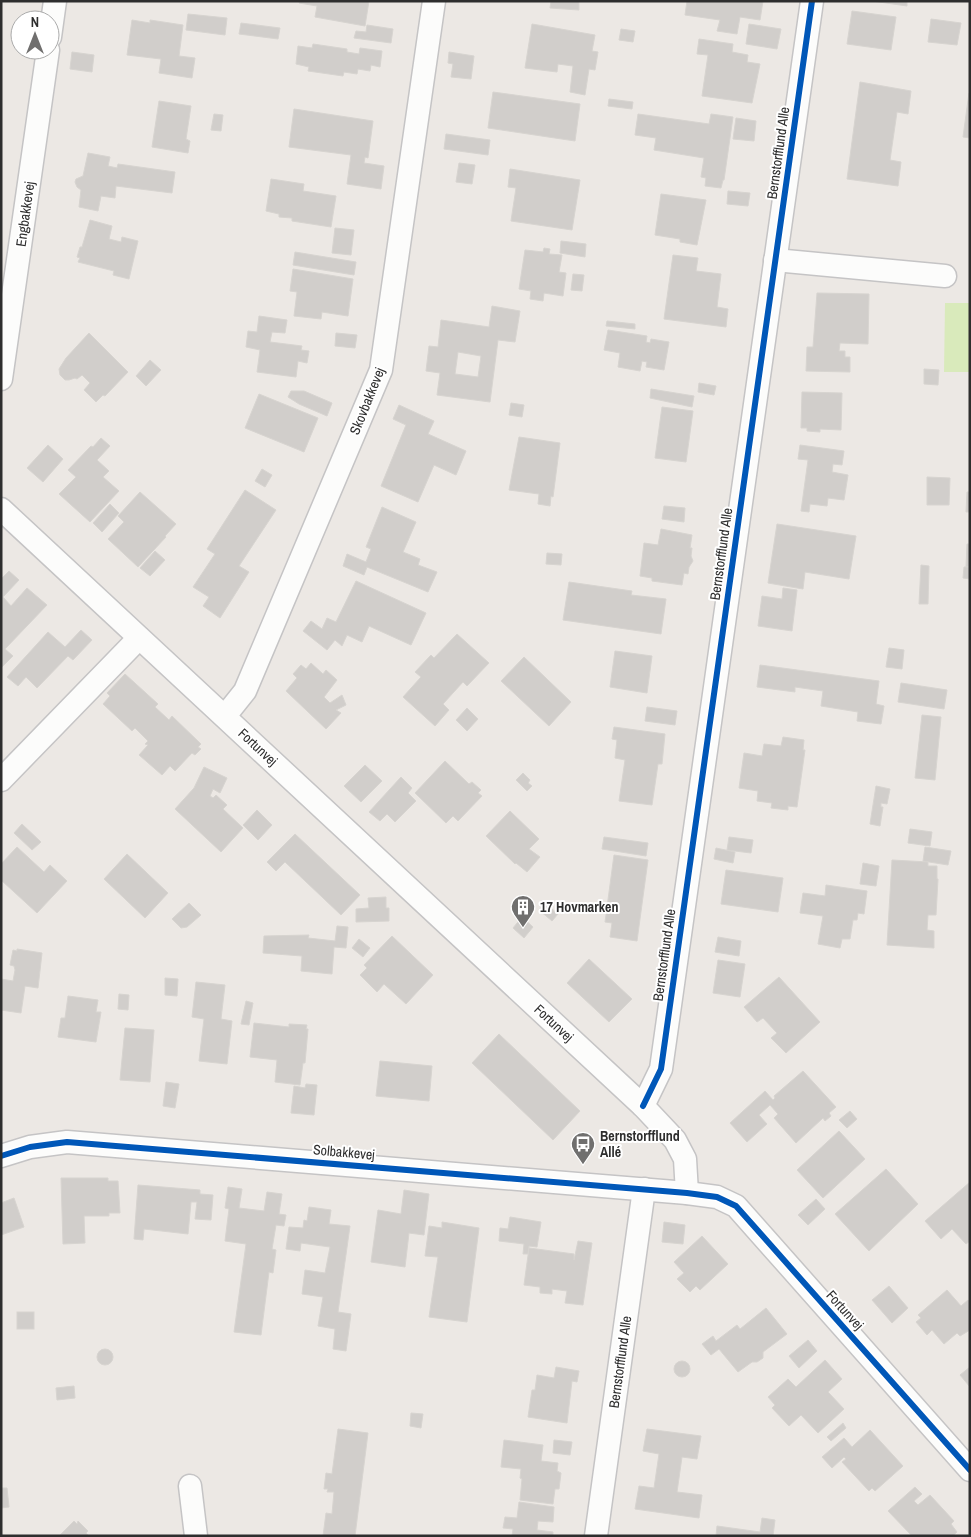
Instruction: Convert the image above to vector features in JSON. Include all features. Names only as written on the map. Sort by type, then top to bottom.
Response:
[{"type":"street","name":"Skovbakkevej","points":[[225,716],[245,690],[381,370],[434,1]]},
{"type":"street","name":"Bernstorfflund Alle","points":[[643,1106],[661,1070],[812,1]]},
{"type":"street","name":"Engbakkevej","points":[[1,379],[47,60]]},
{"type":"street","points":[[775,260],[945,276]]},
{"type":"street","name":"Fortunvej","points":[[1,509],[643,1106],[674,1140],[685,1159],[687,1193],[717,1197],[736,1206],[970,1470]]},
{"type":"street","points":[[1,780],[139,638]]},
{"type":"street","name":"Solbakkevej","points":[[1,1156],[30,1147],[67,1142],[687,1193]]},
{"type":"street","name":"Bernstorfflund Alle","points":[[596,1536],[644,1189]]},
{"type":"street","points":[[190,1486],[196,1536]]},
{"type":"green space","points":[[945,303],[970,303],[970,372],[944,372]]},
{"type":"building","points":[[300,1],[369,1],[365,26],[315,17],[317,6],[299,3]]},
{"type":"building","points":[[551,1],[579,1],[579,10],[550,8]]},
{"type":"building","points":[[687,1],[763,1],[760,20],[740,17],[737,34],[717,31],[720,20],[685,15]]},
{"type":"building","points":[[872,1],[907,1],[907,6]]},
{"type":"building","points":[[852,11],[896,17],[891,50],[847,44]]},
{"type":"building","points":[[188,14],[227,18],[225,35],[186,30]]},
{"type":"building","points":[[931,19],[961,23],[957,45],[928,42]]},
{"type":"building","points":[[132,20],[150,23],[150,20],[183,25],[179,56],[195,58],[192,78],[159,73],[161,59],[127,55]]},
{"type":"building","points":[[241,23],[280,28],[278,39],[239,34]]},
{"type":"building","points":[[532,24],[595,35],[592,51],[598,52],[595,70],[589,69],[585,95],[570,92],[573,66],[558,64],[557,72],[525,68]]},
{"type":"building","points":[[749,24],[781,29],[777,49],[746,44]]},
{"type":"building","points":[[367,25],[393,29],[391,43],[354,38],[356,31],[366,32]]},
{"type":"building","points":[[621,29],[635,31],[633,42],[619,40]]},
{"type":"building","points":[[699,39],[733,44],[732,52],[748,55],[747,62],[760,64],[752,103],[702,96],[708,55],[697,54]]},
{"type":"building","points":[[313,44],[347,49],[347,52],[359,54],[360,48],[382,51],[380,67],[371,65],[370,71],[358,69],[357,74],[344,72],[343,76],[308,71],[309,67],[296,64],[298,46],[312,48]]},
{"type":"building","points":[[72,52],[94,55],[92,72],[70,69]]},
{"type":"building","points":[[449,52],[474,56],[471,79],[451,77],[453,64],[448,63]]},
{"type":"building","points":[[860,82],[911,91],[908,114],[897,112],[890,160],[901,162],[898,186],[847,179]]},
{"type":"building","points":[[493,92],[580,104],[575,141],[488,128]]},
{"type":"building","points":[[970,93],[970,138],[963,137]]},
{"type":"building","points":[[609,99],[633,102],[632,109],[608,106]]},
{"type":"building","points":[[159,101],[191,106],[186,139],[190,141],[188,153],[152,147]]},
{"type":"building","points":[[294,109],[373,121],[368,158],[365,157],[364,163],[384,166],[381,189],[347,184],[351,155],[289,147]]},
{"type":"building","points":[[214,114],[223,115],[221,131],[211,130]]},
{"type":"building","points":[[638,114],[709,124],[711,114],[733,117],[724,180],[721,188],[705,186],[706,178],[701,177],[704,158],[654,150],[656,138],[635,135]]},
{"type":"building","points":[[736,118],[756,121],[754,141],[733,139]]},
{"type":"building","points":[[446,134],[490,140],[488,155],[444,149]]},
{"type":"building","points":[[88,153],[110,157],[108,166],[117,168],[118,164],[175,172],[172,193],[116,186],[115,198],[101,196],[98,211],[79,207],[81,190],[75,182],[76,179],[83,176]]},
{"type":"building","points":[[459,163],[475,165],[472,184],[456,182]]},
{"type":"building","points":[[510,169],[580,180],[572,230],[511,221],[516,188],[508,187]]},
{"type":"building","points":[[271,179],[304,184],[303,191],[336,196],[331,227],[292,221],[292,218],[279,217],[279,214],[266,211]]},
{"type":"building","points":[[728,191],[750,193],[748,206],[727,204]]},
{"type":"building","points":[[661,194],[706,200],[697,245],[680,242],[680,239],[655,235]]},
{"type":"building","points":[[90,220],[112,226],[109,239],[121,242],[122,237],[138,241],[129,279],[113,275],[114,271],[78,262],[80,258],[77,257]]},
{"type":"building","points":[[335,228],[354,230],[351,255],[332,253]]},
{"type":"building","points":[[561,241],[586,244],[585,257],[560,253]]},
{"type":"building","points":[[544,248],[550,249],[549,254],[562,255],[559,272],[566,273],[563,296],[544,293],[543,301],[530,299],[531,291],[519,289],[525,250],[543,252]]},
{"type":"building","points":[[295,252],[356,262],[354,275],[293,265]]},
{"type":"building","points":[[673,255],[698,258],[696,271],[721,274],[717,307],[728,309],[726,327],[664,319]]},
{"type":"building","points":[[293,269],[353,279],[348,316],[322,312],[321,319],[294,316],[297,292],[290,291]]},
{"type":"building","points":[[573,274],[584,275],[582,291],[571,290]]},
{"type":"building","points":[[817,293],[869,294],[868,344],[840,343],[839,351],[845,351],[845,357],[850,357],[850,372],[806,371],[807,347],[813,347]]},
{"type":"building","points":[[492,306],[520,311],[515,342],[498,340],[490,402],[437,395],[440,373],[426,371],[429,346],[438,347],[441,320],[489,327]],"holes":[[[458,352],[481,356],[478,377],[455,374]]]},
{"type":"building","points":[[259,316],[287,320],[285,333],[272,332],[270,342],[302,346],[301,350],[309,351],[307,363],[298,361],[296,377],[257,372],[260,350],[246,347],[248,331],[257,332]]},
{"type":"building","points":[[607,321],[635,324],[635,329],[606,326]]},
{"type":"building","points":[[608,330],[647,336],[646,342],[650,343],[651,339],[669,342],[664,370],[646,367],[647,362],[642,361],[640,371],[618,367],[620,353],[604,350]]},
{"type":"building","points":[[89,333],[128,372],[105,396],[103,395],[96,402],[84,390],[90,383],[82,375],[77,379],[65,380],[60,375],[59,369],[66,358]]},
{"type":"building","points":[[336,333],[357,335],[355,348],[335,346]]},
{"type":"building","points":[[150,360],[161,370],[146,386],[136,376]]},
{"type":"building","points":[[924,369],[939,370],[938,385],[924,384]]},
{"type":"building","points":[[699,383],[716,386],[714,395],[698,392]]},
{"type":"building","points":[[651,389],[694,396],[692,407],[650,398]]},
{"type":"building","points":[[291,391],[304,391],[332,403],[327,416],[288,397]]},
{"type":"building","points":[[802,392],[842,393],[841,430],[820,429],[820,432],[807,431],[807,428],[801,428]]},
{"type":"building","points":[[259,394],[318,418],[304,452],[245,428]]},
{"type":"building","points":[[511,403],[524,405],[522,417],[509,415]]},
{"type":"building","points":[[399,405],[434,421],[428,434],[466,451],[456,475],[434,465],[418,502],[381,486],[406,425],[393,419]]},
{"type":"building","points":[[662,407],[693,411],[686,462],[655,458]]},
{"type":"building","points":[[519,437],[560,443],[553,497],[551,496],[550,506],[538,504],[539,494],[509,490]]},
{"type":"building","points":[[101,438],[110,446],[97,460],[109,471],[103,477],[119,491],[90,522],[59,494],[76,477],[68,470]]},
{"type":"building","points":[[48,445],[63,459],[43,482],[27,468]]},
{"type":"building","points":[[800,445],[844,451],[842,465],[833,464],[832,472],[848,475],[844,500],[828,498],[827,506],[810,504],[809,512],[801,511],[808,460],[798,459]]},
{"type":"building","points":[[262,469],[272,475],[265,487],[255,481]]},
{"type":"building","points":[[927,477],[950,478],[949,505],[927,505]]},
{"type":"building","points":[[245,490],[276,510],[239,566],[249,572],[220,618],[203,606],[209,597],[193,587],[215,554],[207,549]]},
{"type":"building","points":[[140,492],[176,524],[138,567],[108,539],[124,522],[118,516]]},
{"type":"building","points":[[967,492],[970,492],[970,512],[966,512]]},
{"type":"building","points":[[110,504],[119,513],[102,532],[93,523]]},
{"type":"building","points":[[664,506],[685,508],[684,522],[662,519]]},
{"type":"building","points":[[382,507],[416,522],[403,552],[420,559],[418,565],[437,572],[428,592],[367,567],[364,575],[343,566],[347,554],[366,562],[371,549],[366,547]]},
{"type":"building","points":[[777,524],[856,536],[849,579],[805,572],[803,589],[768,583]]},
{"type":"building","points":[[661,529],[692,535],[690,548],[692,548],[691,556],[693,561],[689,567],[688,574],[684,573],[682,585],[652,581],[652,578],[640,576],[644,543],[658,545]]},
{"type":"building","points":[[967,544],[970,544],[970,567],[966,567]]},
{"type":"building","points":[[155,551],[165,560],[150,576],[140,568]]},
{"type":"building","points":[[547,553],[562,554],[561,565],[546,564]]},
{"type":"building","points":[[921,565],[929,566],[928,604],[919,604]]},
{"type":"building","points":[[964,567],[970,567],[970,579],[963,578]]},
{"type":"building","points":[[9,571],[19,580],[3,597],[11,606],[27,588],[47,605],[5,649],[13,656],[1,668],[1,579]]},
{"type":"building","points":[[356,581],[426,613],[411,645],[369,626],[362,642],[347,635],[342,646],[335,640],[327,650],[303,631],[311,621],[322,629],[327,618],[336,622]]},
{"type":"building","points":[[569,582],[632,591],[631,595],[666,599],[661,634],[563,620]]},
{"type":"building","points":[[783,588],[797,590],[792,631],[758,626],[762,596],[782,599]]},
{"type":"building","points":[[81,630],[92,640],[73,660],[68,656],[37,688],[26,677],[18,686],[7,677],[48,632],[65,647]]},
{"type":"building","points":[[457,634],[489,663],[467,686],[463,682],[443,704],[449,710],[435,726],[403,697],[421,677],[415,672],[431,655],[434,658]]},
{"type":"building","points":[[889,648],[904,650],[902,669],[886,667]]},
{"type":"building","points":[[615,651],[652,656],[647,693],[610,687]]},
{"type":"building","points":[[524,657],[571,702],[549,726],[501,681]]},
{"type":"building","points":[[311,663],[323,674],[326,670],[337,680],[324,697],[330,703],[342,695],[346,705],[336,710],[341,713],[326,729],[286,691],[297,678],[293,674],[301,665],[306,669]]},
{"type":"building","points":[[760,665],[879,681],[876,704],[884,706],[881,724],[857,721],[858,712],[821,706],[823,691],[795,687],[795,692],[757,687]]},
{"type":"building","points":[[125,674],[158,704],[155,707],[169,720],[172,716],[201,744],[198,747],[201,749],[195,755],[192,753],[175,771],[170,766],[162,775],[139,755],[148,745],[145,744],[148,741],[135,728],[132,731],[103,704],[110,696],[107,693]]},
{"type":"building","points":[[901,683],[947,690],[944,709],[898,702]]},
{"type":"building","points":[[647,707],[677,711],[675,725],[645,721]]},
{"type":"building","points":[[467,708],[478,719],[467,731],[456,720]]},
{"type":"building","points":[[922,715],[941,717],[935,780],[915,778]]},
{"type":"building","points":[[614,727],[665,734],[662,764],[658,764],[652,805],[619,801],[625,760],[615,758],[617,740],[612,739]]},
{"type":"building","points":[[783,737],[804,740],[803,750],[805,750],[797,807],[788,806],[788,810],[771,808],[772,803],[757,801],[758,791],[739,788],[744,753],[762,756],[764,744],[781,746]]},
{"type":"building","points":[[445,761],[469,784],[472,782],[481,790],[478,793],[482,796],[458,821],[453,816],[446,823],[415,793]]},
{"type":"building","points":[[365,765],[382,781],[361,802],[344,786]]},
{"type":"building","points":[[204,767],[227,778],[220,793],[213,789],[210,796],[213,798],[216,795],[227,805],[223,809],[243,828],[221,852],[175,809],[194,788]]},
{"type":"building","points":[[523,773],[530,780],[528,783],[532,786],[527,791],[516,780]]},
{"type":"building","points":[[401,777],[412,788],[408,793],[416,801],[395,822],[387,814],[380,821],[369,812]]},
{"type":"building","points":[[876,786],[890,789],[887,804],[881,803],[881,807],[883,807],[880,826],[870,824]]},
{"type":"building","points":[[257,810],[272,825],[258,840],[243,825]]},
{"type":"building","points":[[510,811],[539,839],[529,849],[540,857],[527,872],[515,864],[486,836]]},
{"type":"building","points":[[22,824],[41,842],[32,850],[14,833]]},
{"type":"building","points":[[910,829],[932,832],[930,846],[908,843]]},
{"type":"building","points":[[295,834],[360,895],[341,915],[285,862],[276,871],[267,862]]},
{"type":"building","points":[[604,837],[648,843],[646,856],[602,849]]},
{"type":"building","points":[[729,837],[753,840],[751,853],[727,850]]},
{"type":"building","points":[[17,847],[44,872],[50,865],[67,881],[37,913],[1,880],[1,864]]},
{"type":"building","points":[[925,847],[951,851],[948,865],[923,861]]},
{"type":"building","points":[[716,848],[735,852],[733,863],[714,859]]},
{"type":"building","points":[[127,854],[168,893],[145,918],[104,879]]},
{"type":"building","points":[[614,855],[648,860],[637,941],[610,937],[612,923],[605,922]]},
{"type":"building","points":[[892,860],[928,862],[928,866],[937,866],[936,915],[928,915],[927,930],[934,931],[934,948],[887,945]]},
{"type":"building","points":[[863,863],[879,866],[876,886],[860,884]]},
{"type":"building","points":[[726,870],[783,878],[778,912],[721,904]]},
{"type":"building","points":[[826,885],[867,891],[864,914],[858,913],[857,920],[853,920],[850,939],[842,939],[840,948],[818,944],[823,916],[800,913],[803,893],[825,896]]},
{"type":"building","points":[[386,897],[386,908],[389,908],[389,921],[356,922],[356,909],[369,908],[368,898]]},
{"type":"building","points":[[189,903],[201,915],[187,927],[181,928],[172,919]]},
{"type":"building","points":[[545,903],[558,914],[552,921],[539,910]]},
{"type":"building","name":"17 Hovmarken","points":[[522,917],[533,927],[524,938],[513,928]]},
{"type":"building","points":[[337,926],[348,927],[346,948],[334,947],[332,974],[301,971],[302,956],[263,953],[264,936],[309,935],[308,938],[335,941]]},
{"type":"building","points":[[392,936],[433,975],[406,1004],[384,984],[377,992],[360,975],[367,968],[364,965]]},
{"type":"building","points":[[718,937],[741,941],[739,956],[715,952]]},
{"type":"building","points":[[359,939],[370,948],[363,957],[352,948]]},
{"type":"building","points":[[17,949],[42,953],[38,988],[25,986],[21,1013],[1,1010],[1,979],[13,981],[15,970],[14,966],[10,965],[13,950],[17,951]]},
{"type":"building","points":[[589,959],[632,999],[609,1022],[567,983]]},
{"type":"building","points":[[718,960],[745,964],[740,997],[713,993]]},
{"type":"building","points":[[779,977],[820,1022],[786,1053],[771,1038],[777,1033],[763,1018],[757,1022],[744,1007]]},
{"type":"building","points":[[165,978],[178,979],[177,996],[165,995]]},
{"type":"building","points":[[196,982],[225,985],[221,1019],[232,1021],[227,1064],[199,1061],[204,1019],[192,1017]]},
{"type":"building","points":[[119,994],[129,995],[128,1010],[118,1009]]},
{"type":"building","points":[[68,996],[98,1000],[96,1012],[101,1012],[96,1042],[58,1037],[61,1018],[65,1018]]},
{"type":"building","points":[[246,1001],[253,1003],[249,1025],[241,1024]]},
{"type":"building","points":[[254,1023],[289,1027],[289,1024],[307,1025],[305,1063],[303,1063],[300,1085],[275,1082],[277,1060],[250,1057]]},
{"type":"building","points":[[125,1028],[154,1030],[150,1082],[120,1080]]},
{"type":"building","points":[[499,1034],[580,1111],[553,1140],[472,1063]]},
{"type":"building","points":[[380,1061],[432,1066],[429,1101],[376,1096]]},
{"type":"building","points":[[803,1071],[836,1107],[829,1113],[831,1116],[825,1121],[823,1118],[796,1143],[774,1118],[778,1114],[770,1105],[759,1115],[767,1124],[747,1142],[730,1123],[765,1091],[773,1100],[774,1096]]},
{"type":"building","points":[[166,1082],[179,1084],[175,1108],[163,1106]]},
{"type":"building","points":[[306,1084],[317,1085],[314,1115],[291,1113],[294,1086],[305,1088]]},
{"type":"building","points":[[850,1111],[857,1119],[847,1128],[839,1120]]},
{"type":"building","points":[[839,1131],[865,1159],[823,1198],[797,1170]]},
{"type":"building","points":[[886,1169],[918,1204],[869,1251],[835,1214]]},
{"type":"building","points":[[61,1178],[108,1178],[108,1181],[118,1181],[120,1213],[109,1213],[109,1216],[84,1216],[85,1243],[63,1244]]},
{"type":"building","points":[[970,1182],[970,1241],[966,1244],[952,1229],[941,1239],[925,1221]]},
{"type":"building","points":[[138,1185],[200,1190],[200,1194],[213,1195],[211,1220],[195,1219],[197,1202],[191,1202],[188,1234],[144,1229],[143,1240],[134,1239]]},
{"type":"building","points":[[228,1187],[242,1189],[239,1208],[264,1211],[267,1192],[282,1194],[279,1214],[286,1215],[284,1226],[276,1225],[272,1249],[276,1250],[273,1273],[269,1272],[261,1335],[234,1332],[246,1244],[225,1241],[229,1209],[225,1208]]},
{"type":"building","points":[[404,1190],[429,1194],[424,1235],[409,1233],[405,1267],[371,1262],[378,1210],[401,1214]]},
{"type":"building","points":[[14,1198],[24,1227],[1,1235],[1,1203]]},
{"type":"building","points":[[816,1199],[825,1209],[808,1225],[798,1215]]},
{"type":"building","points":[[309,1207],[331,1210],[329,1224],[350,1226],[338,1312],[351,1314],[346,1351],[333,1349],[335,1329],[318,1326],[323,1297],[302,1294],[305,1270],[325,1273],[330,1247],[301,1243],[300,1251],[286,1249],[289,1227],[303,1228],[304,1220],[307,1221]]},
{"type":"building","points":[[510,1217],[541,1222],[537,1247],[529,1246],[528,1254],[523,1254],[524,1244],[499,1241],[500,1228],[508,1229]]},
{"type":"building","points":[[442,1222],[479,1228],[467,1322],[429,1317],[438,1257],[425,1256],[429,1226],[442,1228]]},
{"type":"building","points":[[664,1222],[685,1225],[683,1244],[662,1242]]},
{"type":"building","points":[[702,1236],[728,1264],[700,1290],[696,1286],[690,1292],[677,1279],[684,1273],[674,1262]]},
{"type":"building","points":[[578,1241],[592,1243],[583,1305],[565,1303],[567,1291],[552,1289],[552,1294],[540,1293],[540,1287],[524,1285],[529,1248],[574,1254],[574,1260]]},
{"type":"building","points":[[889,1286],[908,1308],[892,1323],[872,1300]]},
{"type":"building","points":[[947,1290],[961,1306],[968,1300],[970,1302],[970,1330],[960,1336],[957,1333],[944,1344],[932,1330],[927,1335],[916,1322],[921,1318],[918,1315]]},
{"type":"building","points":[[766,1308],[787,1334],[763,1352],[763,1358],[757,1362],[752,1362],[738,1372],[719,1349],[711,1355],[702,1344],[713,1336],[716,1341],[737,1325],[740,1329]]},
{"type":"building","points":[[17,1312],[34,1312],[34,1329],[17,1329]]},
{"type":"building","points":[[808,1340],[817,1351],[799,1368],[789,1356]]},
{"type":"building","points":[[105,1349],[113,1357],[105,1365],[97,1357]]},
{"type":"building","points":[[825,1360],[842,1379],[828,1392],[844,1409],[818,1433],[801,1415],[789,1426],[772,1408],[775,1405],[768,1397],[788,1379],[796,1387]]},
{"type":"building","points":[[682,1361],[690,1369],[682,1377],[674,1369]]},
{"type":"building","points":[[556,1367],[579,1371],[577,1382],[572,1381],[567,1423],[528,1417],[532,1390],[535,1390],[537,1375],[554,1378]]},
{"type":"building","points":[[970,1367],[970,1387],[960,1375]]},
{"type":"building","points":[[74,1386],[75,1398],[57,1400],[56,1388]]},
{"type":"building","points":[[411,1413],[423,1414],[421,1428],[410,1426]]},
{"type":"building","points":[[843,1423],[846,1428],[831,1441],[827,1437]]},
{"type":"building","points":[[338,1429],[368,1433],[355,1536],[323,1536],[326,1513],[332,1514],[334,1492],[327,1492],[328,1489],[324,1489],[326,1473],[332,1474]]},
{"type":"building","points":[[647,1429],[701,1436],[697,1459],[682,1457],[677,1492],[702,1495],[699,1518],[635,1509],[639,1486],[654,1488],[659,1454],[643,1451]]},
{"type":"building","points":[[870,1430],[903,1466],[875,1491],[872,1488],[869,1491],[842,1462],[846,1459],[844,1457],[832,1468],[822,1457],[844,1438],[852,1447]]},
{"type":"building","points":[[504,1440],[543,1445],[541,1461],[558,1463],[557,1471],[561,1473],[559,1489],[555,1489],[553,1504],[520,1500],[521,1469],[501,1467]]},
{"type":"building","points":[[554,1440],[572,1442],[570,1455],[553,1453]]},
{"type":"building","points":[[915,1487],[922,1494],[914,1501],[918,1505],[930,1495],[954,1521],[951,1524],[957,1532],[953,1536],[912,1536],[888,1511]]},
{"type":"building","points":[[1,1488],[7,1488],[9,1507],[1,1508]]},
{"type":"building","points":[[519,1502],[554,1507],[553,1522],[538,1521],[537,1530],[553,1532],[553,1536],[512,1536],[513,1529],[503,1528],[505,1517],[517,1518]]},
{"type":"building","points":[[762,1518],[775,1520],[773,1536],[716,1536],[717,1526],[760,1532]]},
{"type":"building","points":[[74,1521],[77,1524],[78,1521],[88,1531],[86,1533],[89,1536],[59,1536]]},
{"type":"cycle path","points":[[643,1106],[661,1069],[812,1]]},
{"type":"cycle path","points":[[1,1156],[30,1147],[67,1142],[717,1197],[736,1206],[970,1470]]},
{"type":"place","name":"17 Hovmarken","points":[[523,928]]},
{"type":"place","name":"Bernstorfflund Allé","points":[[583,1165]]}]
